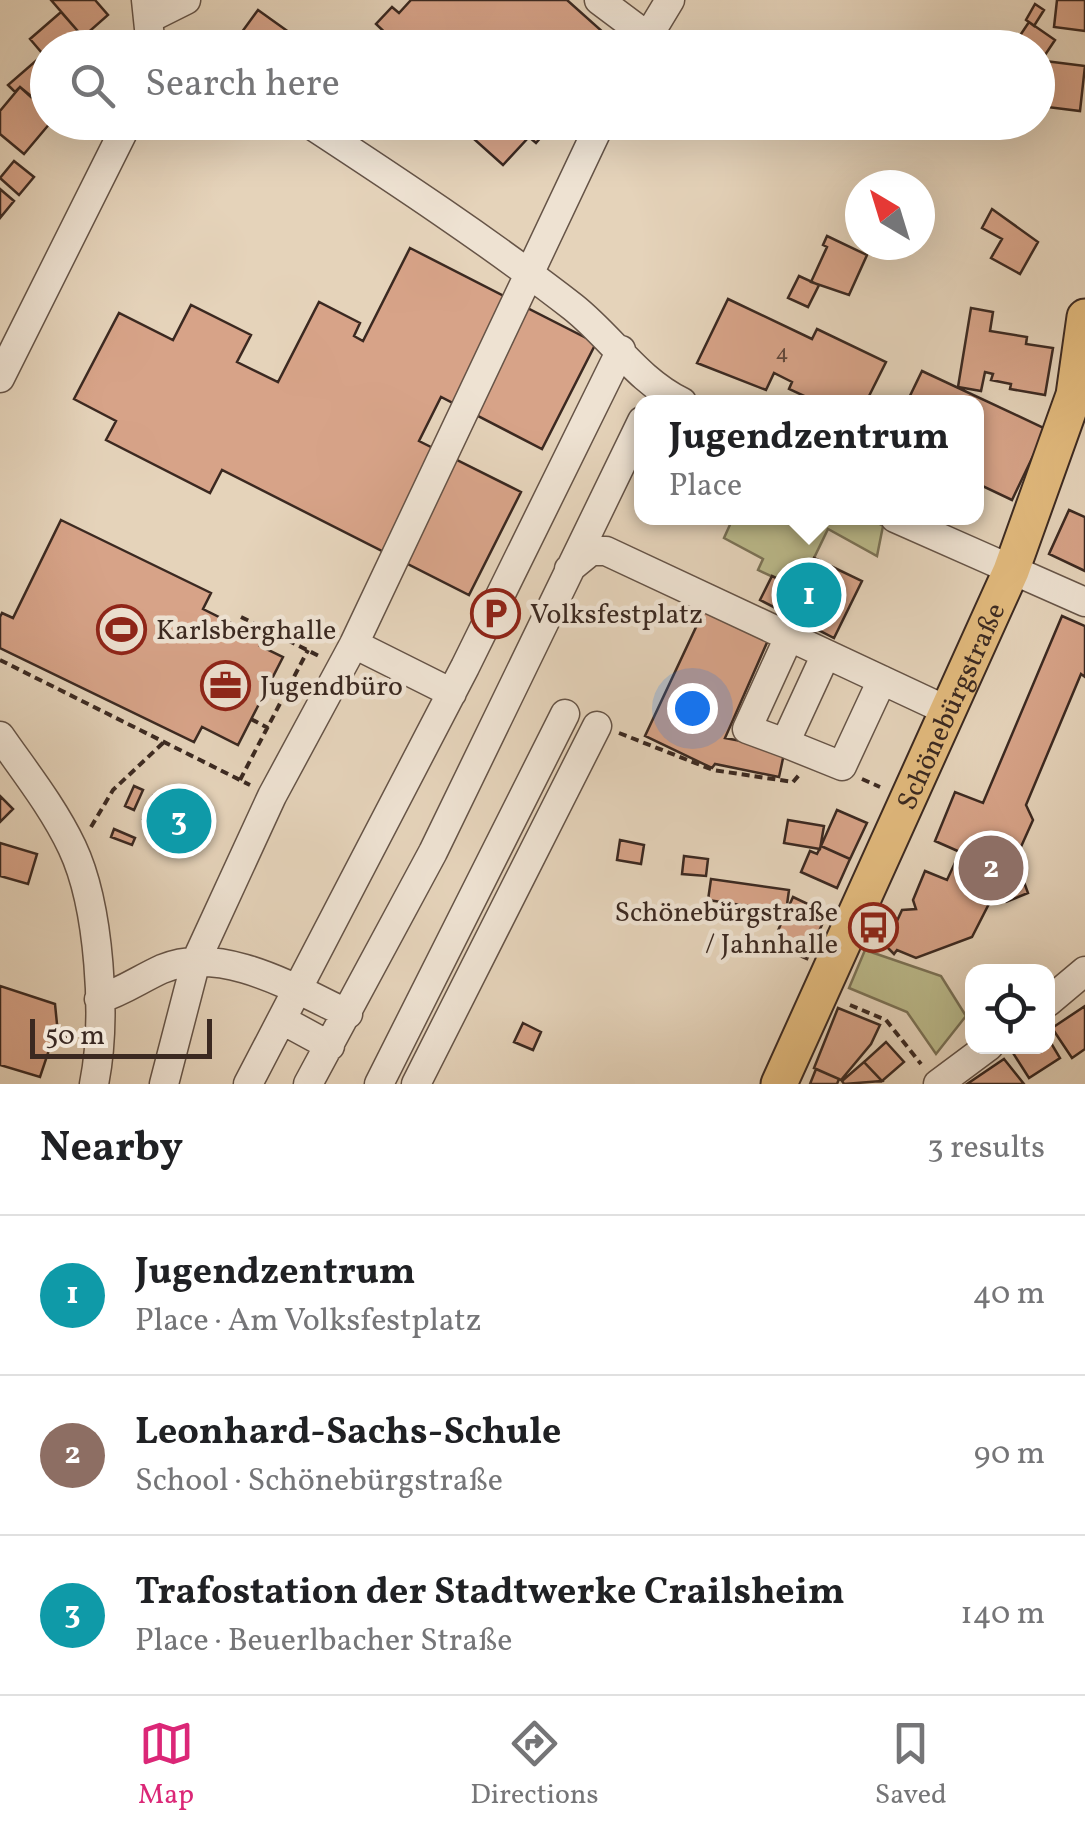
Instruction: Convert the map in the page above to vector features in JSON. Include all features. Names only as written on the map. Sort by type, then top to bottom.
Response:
[{"type":"main road","name":"Schönebürgstraße","points":[[778,1084],[1011,570],[1079,396],[1085,316]]},
{"type":"street","points":[[148,9],[186,0]]},
{"type":"street","points":[[600,0],[631,30]]},
{"type":"street","points":[[651,30],[670,0]]},
{"type":"street","points":[[0,378],[119,140]]},
{"type":"street","points":[[333,140],[528,272],[621,350],[660,395]]},
{"type":"street","points":[[164,1084],[196,960],[272,796],[348,655],[592,140]]},
{"type":"street","points":[[248,1084],[300,992],[452,693],[621,350]]},
{"type":"street","points":[[308,1084],[433,852],[634,437]]},
{"type":"street","points":[[911,525],[1085,602]]},
{"type":"street","points":[[568,570],[591,551],[606,552],[948,710]]},
{"type":"street","points":[[789,636],[747,729],[842,766],[882,680]]},
{"type":"street","points":[[786,743],[826,654]]},
{"type":"street","points":[[348,655],[452,693]]},
{"type":"street","points":[[380,1084],[565,714]]},
{"type":"street","points":[[416,1084],[596,726]]},
{"type":"street","points":[[0,736],[50,807],[74,852],[91,921],[98,1000],[94,1084]]},
{"type":"street","points":[[98,1000],[122,992],[163,969],[196,960],[224,964],[348,1014]]},
{"type":"street","points":[[1055,996],[1085,971]]},
{"type":"street","points":[[284,1021],[330,1046]]},
{"type":"street","points":[[932,1078],[975,1054]]},
{"type":"path","points":[[240,617],[308,650],[348,655]]},
{"type":"path","points":[[240,780],[308,650]]},
{"type":"path","points":[[0,660],[272,796]]},
{"type":"path","points":[[251,719],[268,728]]},
{"type":"path","points":[[596,726],[713,770],[793,782],[804,770]]},
{"type":"path","points":[[74,852],[103,803],[164,742]]},
{"type":"path","points":[[861,779],[908,800]]},
{"type":"path","points":[[818,991],[886,1020],[932,1078]]},
{"type":"shaded area","points":[[730,525],[883,526],[877,556],[828,529],[799,589],[758,570],[763,559],[724,538]]},
{"type":"shaded area","points":[[865,950],[941,976],[965,1017],[936,1054],[907,1012],[849,988]]},
{"type":"building","points":[[51,0],[95,0],[108,15],[91,30],[77,30]]},
{"type":"building","points":[[411,0],[567,0],[601,30],[382,30],[376,24],[392,7],[399,13]]},
{"type":"building","points":[[1057,0],[1085,0],[1085,31],[1054,27]]},
{"type":"building","points":[[1035,4],[1044,10],[1034,26],[1026,20]]},
{"type":"building","points":[[258,10],[286,30],[243,30]]},
{"type":"building","points":[[61,12],[77,30],[40,30]]},
{"type":"building","points":[[1029,22],[1041,30],[1024,30]]},
{"type":"building","points":[[1055,62],[1085,66],[1080,111],[1055,108]]},
{"type":"building","points":[[30,66],[30,96],[20,87],[15,92],[8,85]]},
{"type":"building","points":[[20,87],[30,95],[30,140],[36,140],[24,154],[0,134],[0,111]]},
{"type":"building","points":[[475,140],[526,140],[503,165]]},
{"type":"building","points":[[14,161],[34,177],[19,195],[0,178]]},
{"type":"building","points":[[0,189],[14,201],[0,218]]},
{"type":"building","points":[[992,209],[1038,242],[1020,274],[991,258],[1002,239],[982,228]]},
{"type":"building","points":[[827,236],[845,245],[845,260],[865,260],[849,295],[811,282],[827,247],[823,245]]},
{"type":"building","points":[[410,248],[596,343],[542,449],[441,397],[419,441],[521,492],[469,595],[222,470],[210,493],[106,440],[116,421],[74,399],[119,313],[173,340],[191,305],[251,335],[237,362],[278,382],[319,302],[360,323],[354,336],[363,341]]},
{"type":"building","points":[[799,276],[819,285],[808,307],[788,298]]},
{"type":"building","points":[[728,299],[812,339],[817,329],[886,362],[870,395],[802,395],[789,389],[792,382],[774,373],[766,390],[697,363]]},
{"type":"building","points":[[971,308],[993,312],[990,331],[1027,337],[1026,344],[1053,348],[1045,395],[1010,389],[1011,384],[991,380],[993,374],[985,372],[981,391],[958,387]]},
{"type":"building","points":[[922,371],[973,395],[910,395]]},
{"type":"building","points":[[984,400],[1046,429],[1012,500],[984,487]]},
{"type":"building","points":[[1069,510],[1085,517],[1085,571],[1049,554]]},
{"type":"building","name":"Karlsberghalle","points":[[61,520],[211,593],[203,609],[263,639],[260,646],[283,657],[238,745],[202,727],[194,742],[0,648],[0,617],[2,613],[13,618]]},
{"type":"building","points":[[814,558],[862,581],[834,638],[760,600],[772,576],[799,589]]},
{"type":"building","points":[[705,608],[769,638],[725,738],[785,749],[779,777],[715,764],[712,768],[645,736]]},
{"type":"building","points":[[1062,616],[1085,626],[1085,677],[1081,674],[1026,805],[1033,820],[1020,849],[1026,863],[1021,874],[1028,893],[1006,902],[993,896],[972,937],[916,958],[897,950],[894,954],[884,944],[886,933],[891,934],[902,910],[916,909],[913,900],[925,871],[947,880],[960,852],[935,841],[955,792],[983,803]]},
{"type":"building","points":[[134,786],[143,790],[134,810],[125,806]]},
{"type":"building","points":[[0,796],[13,809],[0,822]]},
{"type":"building","points":[[153,796],[214,823],[204,846],[143,819]]},
{"type":"building","points":[[837,810],[867,823],[850,859],[821,846]]},
{"type":"building","points":[[788,820],[824,826],[820,849],[784,843]]},
{"type":"building","points":[[114,829],[135,838],[132,845],[111,837]]},
{"type":"building","points":[[620,840],[644,845],[641,864],[617,860]]},
{"type":"building","points":[[0,843],[37,854],[28,884],[0,876]]},
{"type":"building","points":[[821,846],[850,859],[837,888],[801,872],[810,851],[817,854]]},
{"type":"building","points":[[684,856],[708,859],[706,876],[682,874]]},
{"type":"building","points":[[711,879],[789,890],[786,912],[708,900]]},
{"type":"building","points":[[793,897],[827,913],[807,959],[772,944]]},
{"type":"building","points":[[0,986],[55,1004],[57,1024],[67,1039],[49,1050],[40,1077],[0,1065]]},
{"type":"building","points":[[1085,1006],[1085,1049],[1072,1058],[1055,1032],[1055,1026]]},
{"type":"building","points":[[838,1008],[880,1025],[871,1044],[841,1080],[814,1068]]},
{"type":"building","points":[[523,1023],[541,1032],[533,1050],[514,1042]]},
{"type":"building","points":[[886,1042],[904,1062],[882,1081],[864,1062]]},
{"type":"building","points":[[1055,1050],[1060,1058],[1029,1078],[1014,1054],[1055,1054]]},
{"type":"building","points":[[1004,1059],[1024,1084],[967,1084]]},
{"type":"building","points":[[864,1062],[882,1081],[844,1084],[842,1081]]},
{"type":"building","points":[[816,1069],[839,1079],[837,1084],[810,1084]]},
{"type":"place","name":"Jugendzentrum","points":[[809,595]]},
{"type":"place","name":"Volksfestplatz","points":[[495,613]]},
{"type":"place","name":"Karlsberghalle","points":[[121,629]]},
{"type":"place","name":"Jugendbüro","points":[[225,685]]},
{"type":"place","name":"Trafostation der Stadtwerke Crailsheim","points":[[179,821]]},
{"type":"place","name":"Leonhard-Sachs-Schule","points":[[991,868]]},
{"type":"place","name":"Schönebürgstraße / Jahnhalle","points":[[873,927]]}]
